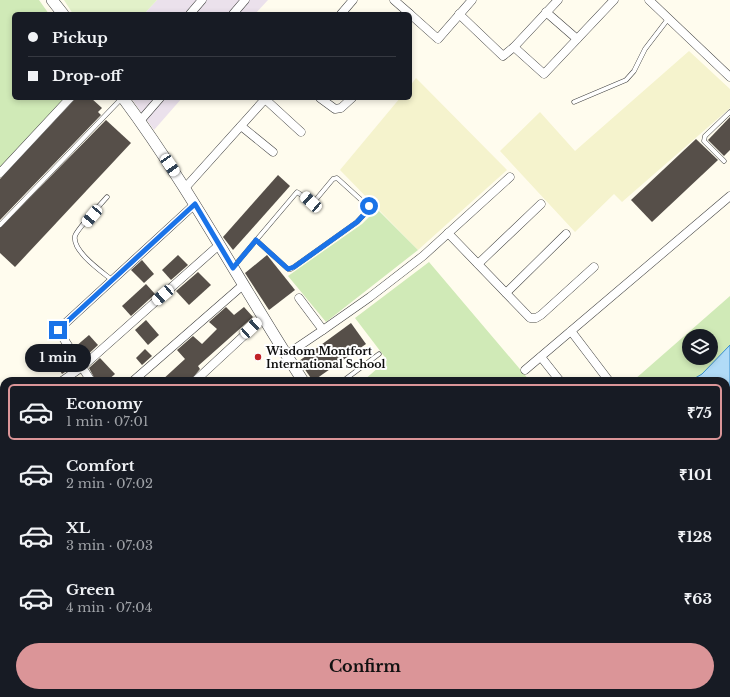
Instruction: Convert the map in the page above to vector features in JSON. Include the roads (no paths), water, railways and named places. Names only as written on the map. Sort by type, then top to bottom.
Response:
[{"type":"street","points":[[52,0],[61,12]]},
{"type":"street","points":[[192,12],[202,0]]},
{"type":"street","points":[[235,12],[245,0]]},
{"type":"street","points":[[343,12],[353,0]]},
{"type":"street","points":[[394,0],[404,3],[409,12]]},
{"type":"street","points":[[412,16],[438,39],[472,0]]},
{"type":"street","points":[[459,14],[503,56],[514,47],[558,0]]},
{"type":"street","points":[[514,47],[544,74],[614,0]]},
{"type":"street","points":[[649,0],[730,77]]},
{"type":"street","points":[[546,12],[577,39]]},
{"type":"street","points":[[0,173],[68,100]]},
{"type":"street","points":[[124,100],[186,188],[243,285],[300,377]]},
{"type":"street","points":[[140,121],[158,100]]},
{"type":"street","points":[[186,188],[264,100]]},
{"type":"street","points":[[268,100],[301,132]]},
{"type":"street","points":[[323,100],[335,109],[341,108],[350,100]]},
{"type":"street","points":[[241,126],[273,152]]},
{"type":"street","points":[[286,355],[323,330],[399,274],[448,233],[510,176]]},
{"type":"street","points":[[525,370],[730,196]]},
{"type":"street","points":[[88,377],[58,330],[195,204]]},
{"type":"street","points":[[478,264],[541,204]]},
{"type":"street","points":[[448,233],[530,318],[536,318],[594,267]]},
{"type":"street","points":[[506,293],[566,234]]},
{"type":"street","points":[[68,377],[82,368],[219,245]]},
{"type":"street","points":[[138,377],[243,285]]},
{"type":"street","points":[[299,298],[323,330]]},
{"type":"street","points":[[199,377],[263,318]]},
{"type":"street","points":[[571,331],[606,377]]},
{"type":"street","points":[[541,357],[557,377]]},
{"type":"lane","points":[[574,102],[626,80],[634,71],[645,49],[668,18]]},
{"type":"lane","points":[[0,225],[121,100]]},
{"type":"lane","points":[[724,162],[704,141],[705,136],[730,112]]},
{"type":"lane","points":[[233,268],[256,240],[297,192],[313,203],[336,178],[370,208],[357,222],[291,269],[288,269],[256,240]]},
{"type":"lane","points":[[107,197],[76,235],[75,243],[81,253],[112,280]]},
{"type":"lane","points":[[348,377],[378,354]]},
{"type":"water","points":[[730,345],[730,377],[697,377],[711,365],[718,365],[718,357]]},
{"type":"place","name":"Wisdom Montfort International School","points":[[258,357]]}]
